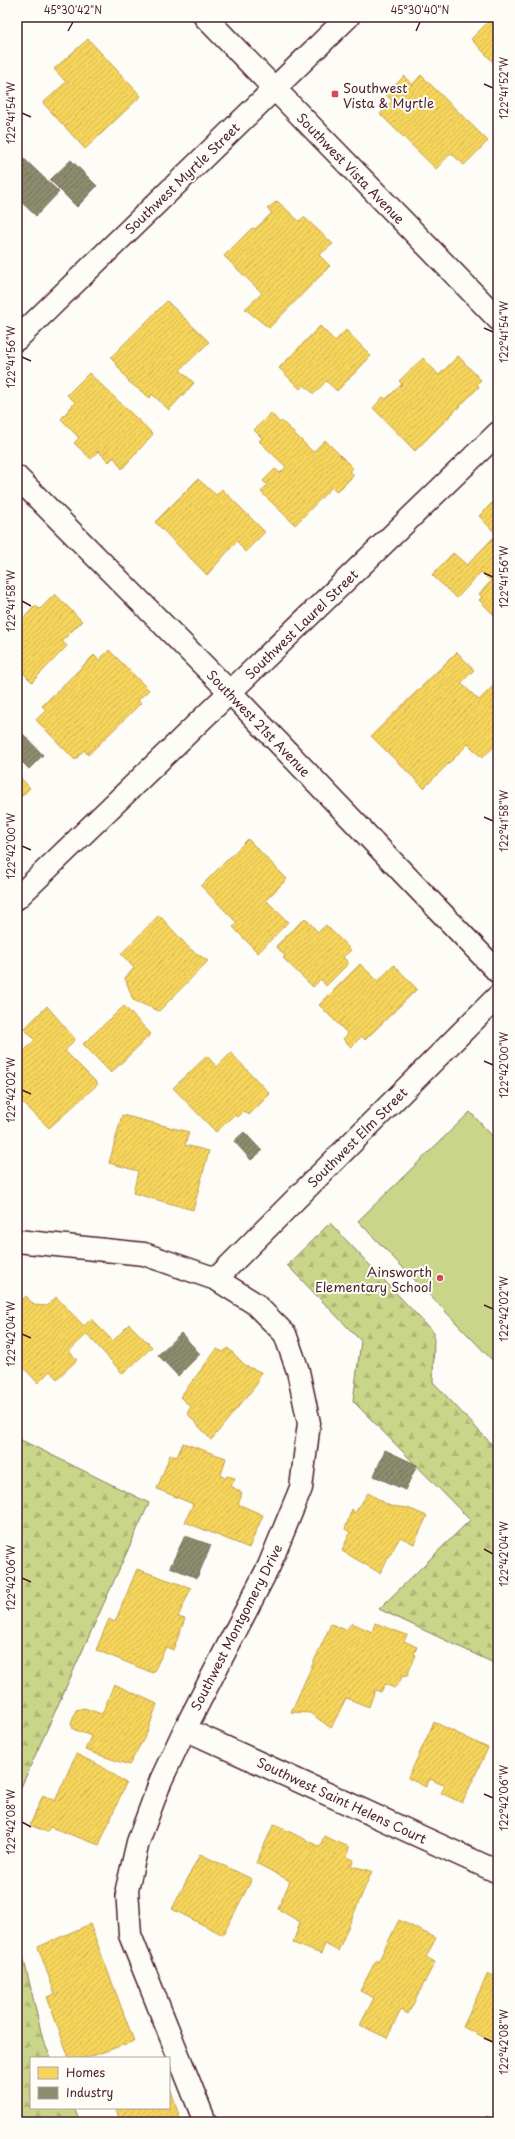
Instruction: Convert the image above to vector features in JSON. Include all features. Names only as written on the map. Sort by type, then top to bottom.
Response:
[{"type":"street","name":"Southwest Vista Avenue","points":[[205,17],[498,319]]},
{"type":"street","name":"Southwest Myrtle Street","points":[[17,340],[348,17]]},
{"type":"street","name":"Southwest Laurel Street","points":[[17,898],[498,433]]},
{"type":"street","name":"Southwest 21st Avenue","points":[[17,477],[230,692],[498,972]]},
{"type":"street","name":"Southwest Elm Street","points":[[216,1279],[498,996]]},
{"type":"street","name":"Southwest Montgomery Drive","points":[[17,1241],[144,1254],[216,1279],[254,1303],[285,1334],[298,1371],[309,1424],[301,1488],[275,1552],[185,1729],[161,1780],[138,1842],[127,1889],[130,1935],[205,2122]]},
{"type":"street","name":"Southwest Saint Helens Court","points":[[185,1729],[498,1872]]},
{"type":"green space","points":[[470,1112],[498,1142],[498,1366],[358,1221]]},
{"type":"green space","points":[[330,1223],[434,1333],[433,1382],[498,1451],[498,1665],[379,1609],[470,1520],[353,1401],[361,1341],[287,1265]]},
{"type":"green space","points":[[17,1438],[149,1503],[17,1796]]},
{"type":"green space","points":[[17,1931],[43,2040],[51,2057],[30,2057],[30,2109],[74,2109],[80,2122],[17,2122]]},
{"type":"building: Homes","points":[[493,17],[498,17],[498,67],[471,39]]},
{"type":"building: Homes","points":[[88,39],[141,96],[85,149],[43,103],[66,82],[54,69]]},
{"type":"building: Homes","points":[[421,75],[488,141],[464,165],[451,153],[436,169],[380,114],[392,101],[386,95],[404,76],[412,85]]},
{"type":"building: Homes","points":[[277,201],[299,221],[304,217],[333,244],[319,255],[330,266],[269,328],[245,309],[262,293],[224,256],[252,228],[255,229],[272,213],[267,209]]},
{"type":"building: Homes","points":[[167,301],[209,342],[180,370],[194,383],[169,410],[152,394],[150,398],[129,382],[111,357]]},
{"type":"building: Homes","points":[[320,326],[335,341],[346,330],[371,356],[337,391],[326,381],[314,394],[304,385],[300,389],[279,368]]},
{"type":"building: Homes","points":[[458,356],[481,380],[477,384],[479,387],[415,451],[373,408],[383,397],[386,399],[402,384],[399,381],[423,358],[439,375]]},
{"type":"building: Homes","points":[[89,373],[153,434],[122,469],[114,457],[109,462],[98,451],[91,459],[74,443],[79,438],[61,419],[75,402],[67,395]]},
{"type":"building: Homes","points":[[271,413],[280,423],[282,421],[313,452],[325,440],[353,468],[349,471],[354,475],[337,492],[332,487],[295,525],[261,492],[267,485],[263,481],[275,469],[280,473],[286,467],[259,441],[262,438],[254,430]]},
{"type":"building: Homes","points":[[198,479],[216,495],[222,489],[265,532],[245,552],[237,541],[207,575],[155,522]]},
{"type":"building: Homes","points":[[498,497],[498,536],[479,516]]},
{"type":"building: Homes","points":[[494,537],[498,541],[497,618],[479,600],[482,597],[479,594],[491,581],[481,572],[457,598],[432,575],[453,553],[467,565]]},
{"type":"building: Homes","points":[[55,594],[82,621],[62,641],[67,646],[32,682],[17,667],[17,630],[20,627],[18,624],[35,606],[40,609]]},
{"type":"building: Homes","points":[[109,650],[149,690],[138,700],[141,703],[88,755],[84,750],[75,760],[36,720],[46,710],[42,706],[94,655],[99,660]]},
{"type":"building: Homes","points":[[457,652],[474,670],[461,683],[479,700],[493,686],[498,691],[498,743],[482,758],[468,744],[424,788],[371,736]]},
{"type":"building: Homes","points":[[17,774],[30,788],[17,801]]},
{"type":"building: Homes","points":[[248,839],[287,879],[266,900],[288,922],[258,953],[233,927],[237,923],[201,886]]},
{"type":"building: Homes","points":[[159,915],[190,949],[208,961],[159,1011],[133,1000],[125,978],[134,968],[121,954]]},
{"type":"building: Homes","points":[[305,918],[318,932],[326,925],[351,950],[343,957],[349,963],[326,986],[321,979],[313,987],[283,958],[285,956],[276,946]]},
{"type":"building: Homes","points":[[360,964],[378,981],[394,965],[417,989],[365,1040],[362,1036],[351,1047],[343,1039],[348,1034],[319,1005]]},
{"type":"building: Homes","points":[[47,1006],[75,1039],[65,1051],[98,1084],[49,1128],[17,1097],[17,1058],[35,1040],[24,1029]]},
{"type":"building: Homes","points":[[124,1006],[151,1034],[111,1073],[83,1044]]},
{"type":"building: Homes","points":[[231,1053],[270,1094],[249,1115],[244,1111],[238,1117],[234,1115],[216,1132],[173,1088],[207,1056],[217,1067]]},
{"type":"building: Homes","points":[[122,1115],[189,1132],[185,1145],[209,1151],[193,1210],[133,1193],[138,1171],[109,1163]]},
{"type":"building: Homes","points":[[26,1296],[34,1305],[47,1306],[56,1297],[84,1326],[91,1319],[113,1341],[129,1324],[152,1347],[123,1374],[87,1334],[69,1351],[77,1360],[57,1379],[50,1371],[38,1383],[17,1361],[17,1305]]},
{"type":"building: Homes","points":[[228,1348],[246,1366],[261,1372],[257,1384],[211,1440],[187,1413],[191,1407],[180,1397],[217,1349],[223,1352]]},
{"type":"building: Homes","points":[[183,1443],[226,1458],[221,1475],[226,1479],[227,1476],[235,1478],[231,1486],[242,1493],[238,1504],[263,1515],[249,1548],[185,1522],[193,1504],[157,1489],[170,1455],[177,1457]]},
{"type":"building: Homes","points":[[368,1493],[390,1506],[408,1508],[427,1516],[414,1544],[400,1537],[380,1573],[342,1551],[350,1532],[345,1529],[352,1509],[355,1513]]},
{"type":"building: Homes","points":[[137,1569],[191,1588],[178,1617],[185,1619],[173,1650],[166,1647],[153,1673],[96,1650],[109,1619],[115,1622]]},
{"type":"building: Homes","points":[[352,1623],[372,1632],[375,1623],[407,1635],[404,1641],[417,1647],[414,1654],[416,1655],[407,1676],[403,1675],[394,1688],[385,1684],[381,1692],[375,1690],[369,1707],[346,1698],[331,1728],[310,1713],[291,1712],[331,1624],[346,1630]]},
{"type":"building: Homes","points":[[114,1684],[157,1704],[147,1733],[129,1765],[85,1750],[91,1736],[73,1729],[71,1723],[76,1710],[84,1708],[102,1714]]},
{"type":"building: Homes","points":[[434,1722],[488,1748],[462,1803],[441,1793],[445,1786],[430,1779],[426,1787],[408,1778]]},
{"type":"building: Homes","points":[[76,1754],[101,1766],[126,1783],[99,1845],[50,1827],[47,1832],[30,1825],[43,1795],[55,1801]]},
{"type":"building: Homes","points":[[274,1824],[320,1847],[324,1836],[349,1847],[347,1857],[354,1860],[351,1866],[372,1871],[338,1951],[325,1944],[321,1954],[293,1943],[300,1922],[278,1909],[290,1881],[256,1863]]},
{"type":"building: Homes","points":[[200,1854],[252,1879],[223,1935],[172,1909]]},
{"type":"building: Homes","points":[[399,1920],[436,1938],[426,1957],[435,1962],[408,2014],[401,2010],[387,2038],[360,2025],[374,1998],[360,1991],[376,1960],[378,1962]]},
{"type":"building: Homes","points":[[90,1924],[134,2041],[90,2057],[69,2057],[47,1997],[55,1994],[38,1947]]},
{"type":"building: Homes","points":[[488,1973],[498,1978],[498,2044],[463,2027]]},
{"type":"building: Homes","points":[[170,2090],[181,2122],[120,2122],[116,2109],[170,2109]]},
{"type":"building: Homes","points":[[486,2116],[498,2121],[498,2122],[483,2122]]},
{"type":"building: Industry","points":[[17,152],[59,192],[36,216],[17,198]]},
{"type":"building: Industry","points":[[71,160],[97,186],[77,207],[50,180]]},
{"type":"building: Industry","points":[[23,734],[43,755],[29,769],[17,757],[17,740]]},
{"type":"building: Industry","points":[[244,1132],[262,1151],[251,1160],[234,1141]]},
{"type":"building: Industry","points":[[181,1333],[200,1354],[178,1376],[158,1355]]},
{"type":"building: Industry","points":[[385,1450],[417,1465],[405,1490],[374,1476]]},
{"type":"building: Industry","points":[[185,1536],[211,1545],[197,1578],[170,1567]]},
{"type":"place","name":"Southwest Vista & Myrtle","points":[[335,94]]},
{"type":"place","name":"Ainsworth Elementary School","points":[[440,1278]]}]
